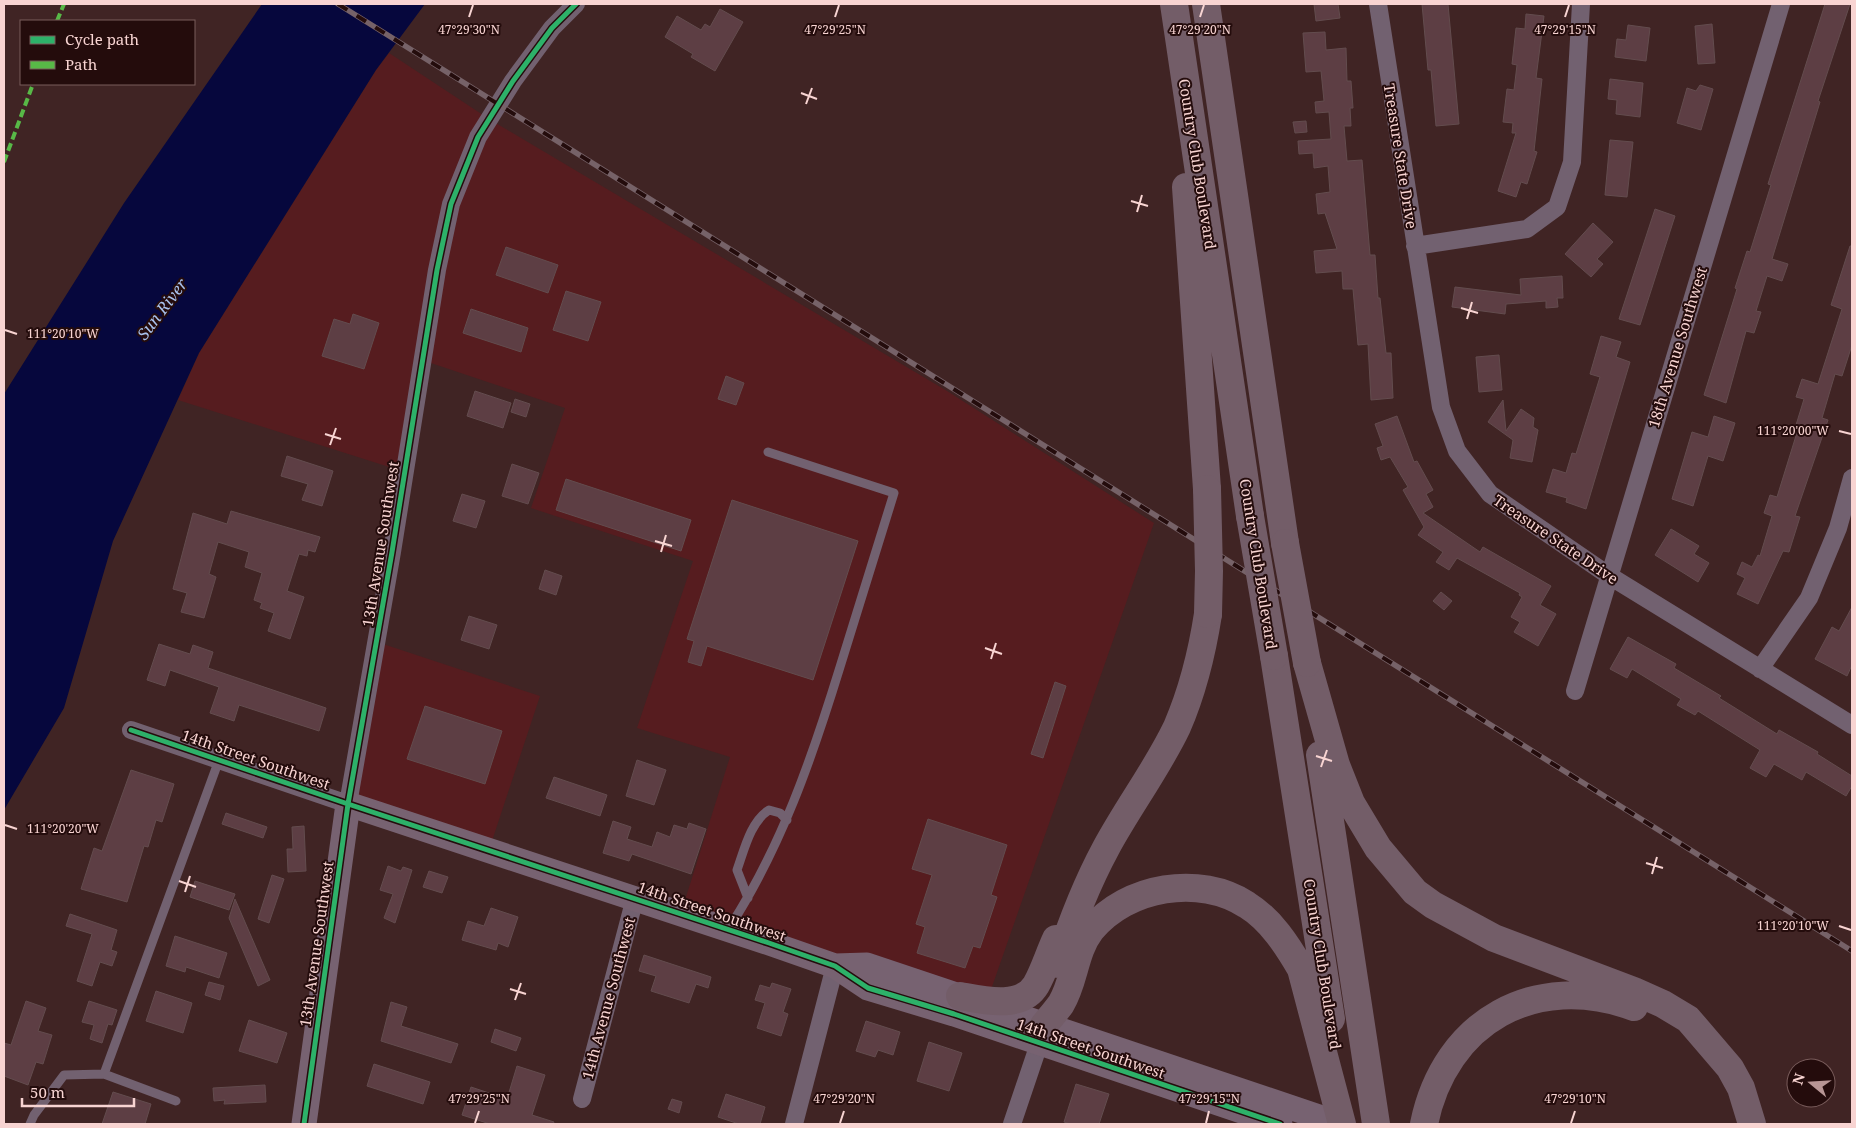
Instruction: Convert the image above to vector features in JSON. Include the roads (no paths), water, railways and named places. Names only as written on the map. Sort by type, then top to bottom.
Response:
[{"type":"highway","name":"Country Club Boulevard","points":[[1174,4],[1250,516],[1274,656],[1337,1088],[1347,1124]]},
{"type":"highway","name":"Country Club Boulevard","points":[[1206,4],[1285,543],[1307,663],[1376,1124]]},
{"type":"highway","points":[[1042,1034],[1047,998],[1072,922],[1106,848],[1176,727],[1192,689],[1202,655],[1208,614],[1207,489],[1182,137],[1187,93]]},
{"type":"highway","points":[[1307,663],[1336,765],[1351,803],[1378,848],[1415,892],[1433,905],[1494,938],[1634,991],[1664,1004],[1688,1019],[1730,1068],[1741,1088],[1752,1124]]},
{"type":"highway","points":[[1042,1034],[1062,1003],[1080,948],[1091,930],[1105,917],[1146,893],[1197,887],[1227,894],[1264,918],[1287,946],[1301,969],[1337,1088],[1341,1124]]},
{"type":"highway","points":[[960,996],[988,1001],[1008,1001],[1024,996],[1035,987],[1064,922],[1086,891]]},
{"type":"highway","points":[[1425,1120],[1432,1091],[1442,1070],[1455,1051],[1484,1022],[1518,1004],[1544,997],[1571,995],[1620,1002],[1644,1010],[1680,1031],[1695,1044],[1718,1073],[1732,1103],[1738,1124]]},
{"type":"street","name":"13th Avenue Southwest","points":[[304,1124],[348,804],[436,276],[451,204],[478,137],[513,80],[552,28],[576,4]]},
{"type":"street","name":"Treasure State Drive","points":[[1378,4],[1441,407],[1457,451],[1490,494],[1608,574],[1852,725]]},
{"type":"street","points":[[1415,246],[1527,229],[1557,207],[1572,162],[1582,4]]},
{"type":"street","name":"18th Avenue Southwest","points":[[1575,691],[1608,574],[1781,4]]},
{"type":"street","points":[[1760,669],[1809,598],[1838,528],[1852,478]]},
{"type":"street","name":"14th Street Southwest","points":[[131,730],[835,966],[868,988],[954,1014],[1042,1034],[1341,1124]]},
{"type":"street","name":"14th Avenue Southwest","points":[[582,1099],[635,898]]},
{"type":"street","name":"14th Street Southwest","points":[[835,966],[867,966],[960,996],[1042,1034],[1280,1124]]},
{"type":"street","points":[[794,1124],[835,966]]},
{"type":"street","points":[[1012,1124],[1042,1034]]},
{"type":"lane","points":[[728,929],[748,898],[787,820],[818,738],[894,493],[768,452]]},
{"type":"lane","points":[[104,1074],[219,760]]},
{"type":"lane","points":[[748,898],[737,870],[754,827],[762,814],[769,810],[780,813],[787,820]]},
{"type":"lane","points":[[30,1124],[34,1115],[64,1075],[104,1074],[176,1101]]},
{"type":"water","name":"Sun River","points":[[262,4],[425,4],[376,70],[199,353],[113,541],[64,708],[4,810],[4,394],[124,203]]},
{"type":"railway","points":[[338,4],[1852,951]]}]
